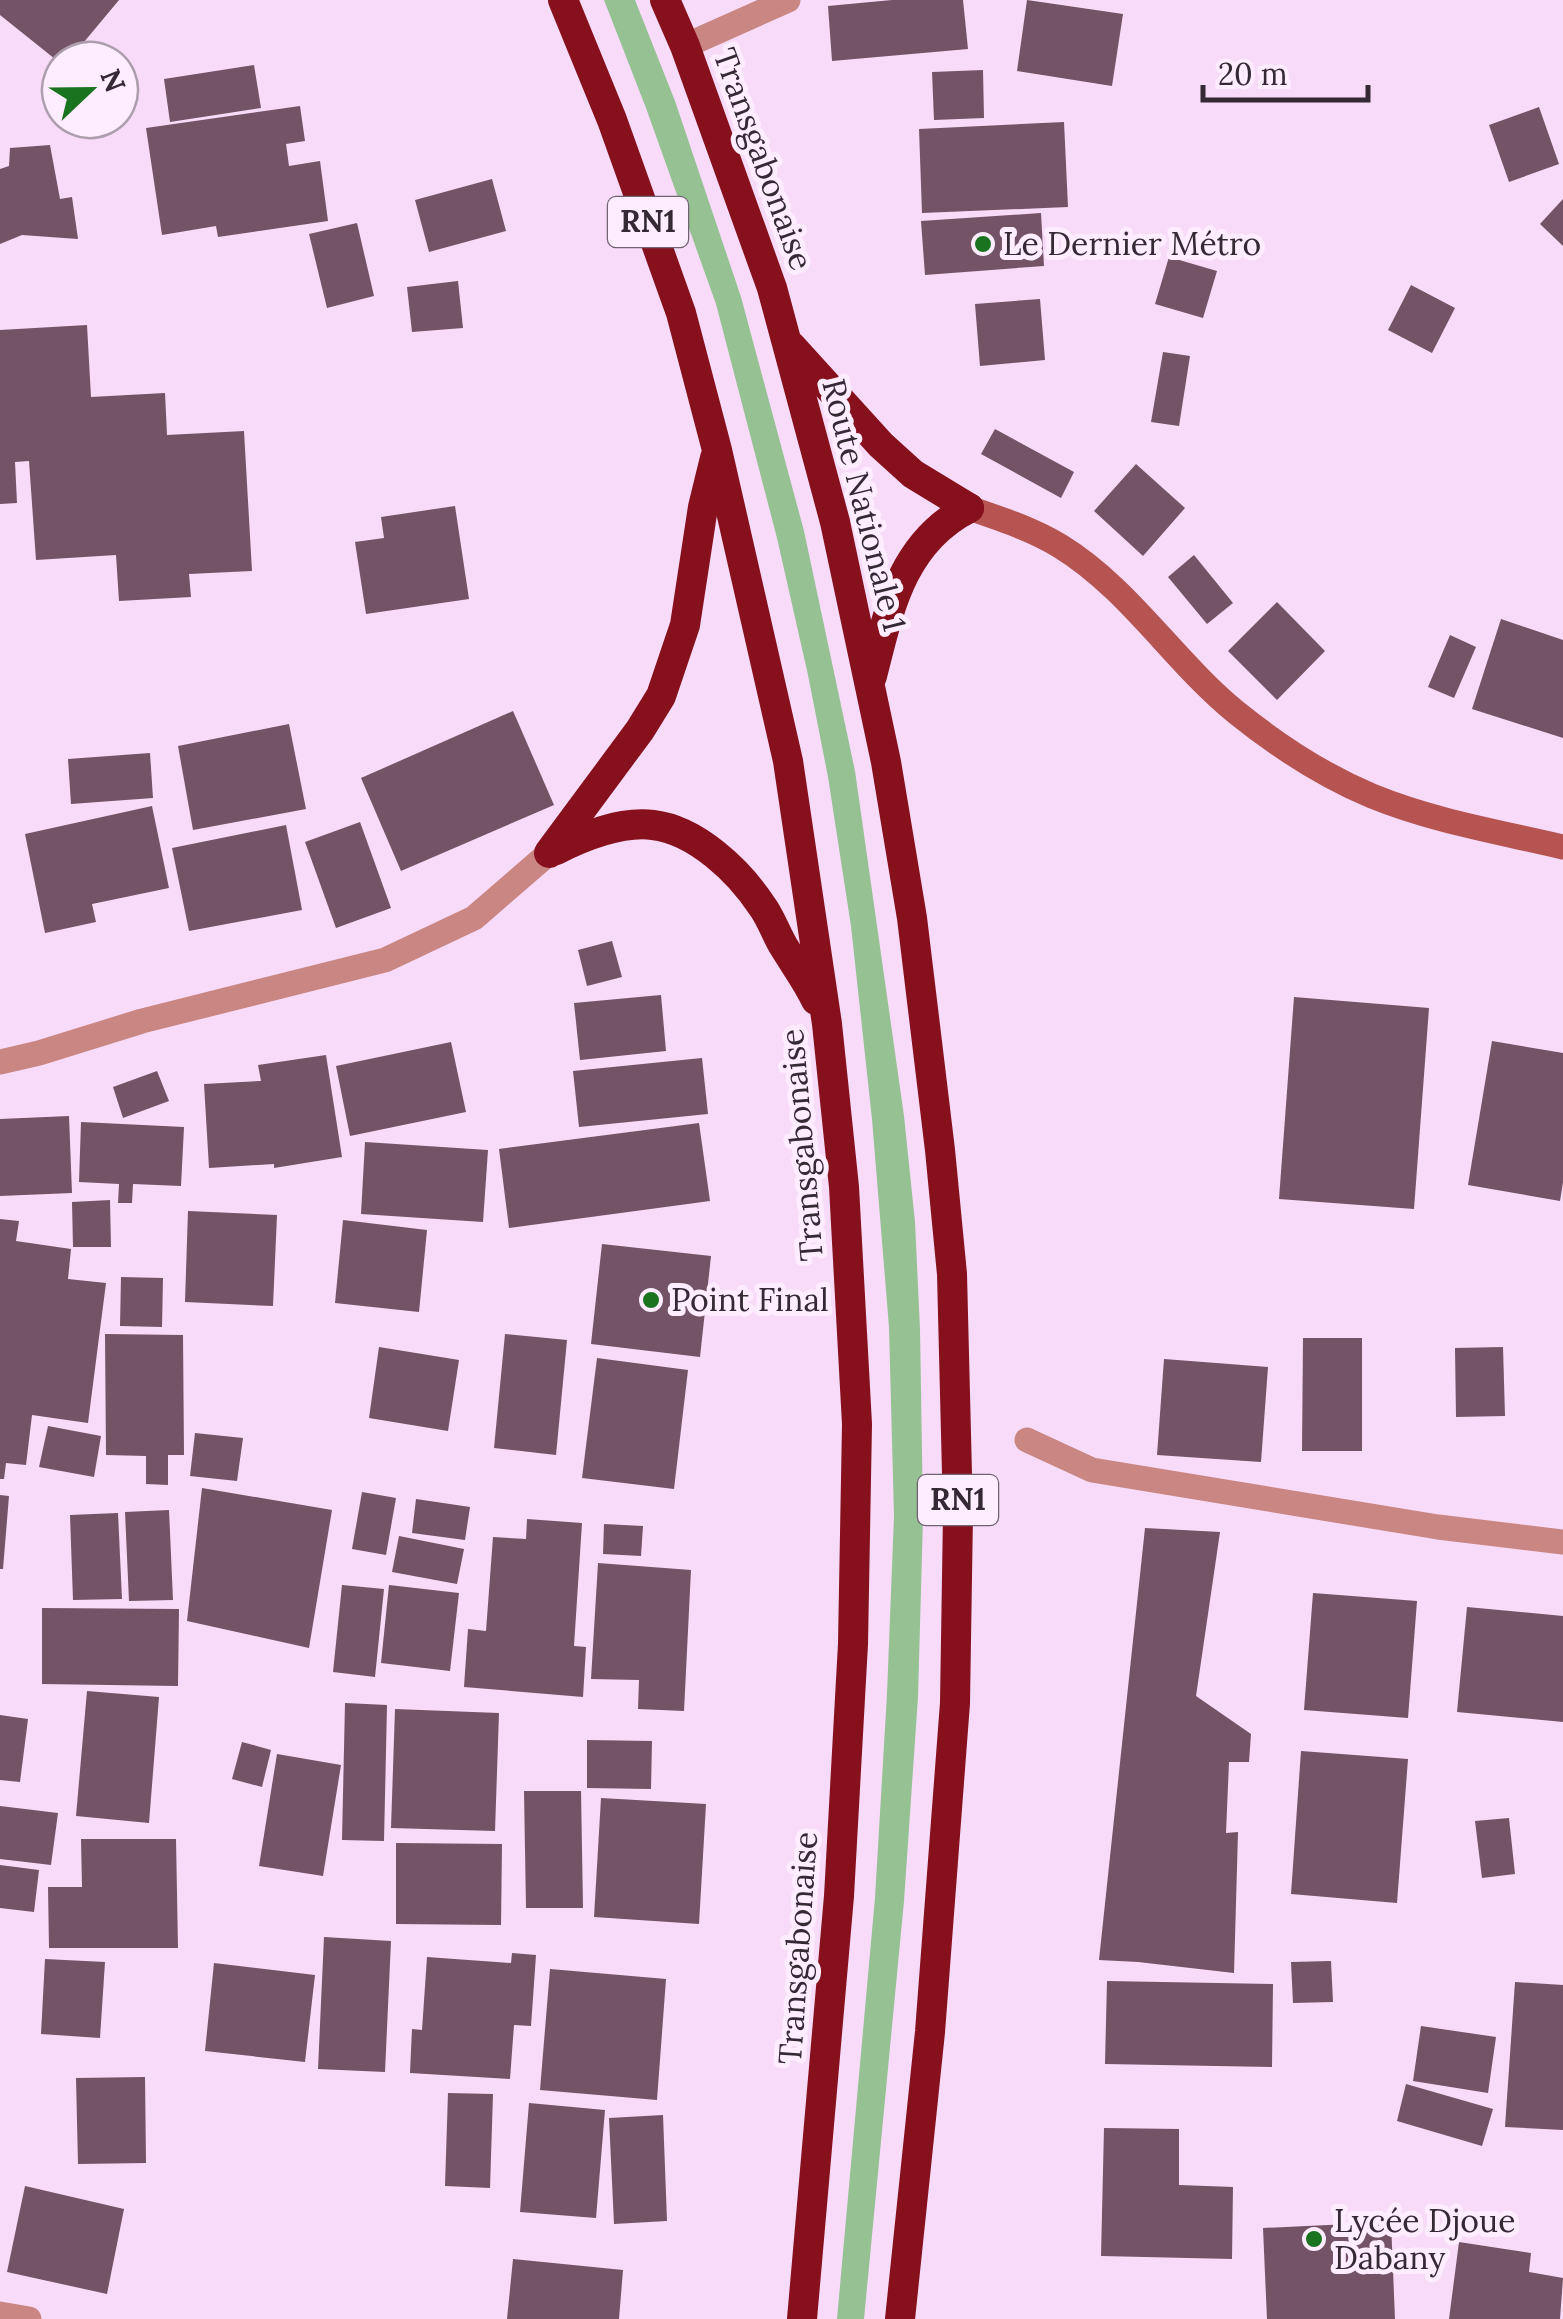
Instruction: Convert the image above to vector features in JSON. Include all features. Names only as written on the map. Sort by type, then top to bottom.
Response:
[{"type":"highway","name":"Transgabonaise","points":[[563,0],[612,120],[681,313],[716,450],[788,761],[827,1024],[844,1187],[856,1424],[854,1608],[838,1896],[798,2315]]},
{"type":"highway","name":"Transgabonaise","points":[[665,0],[686,46],[788,343]]},
{"type":"highway","points":[[788,343],[902,465],[970,508]]},
{"type":"highway","name":"Route Nationale 1","points":[[788,343],[835,522],[870,684]]},
{"type":"highway","points":[[549,853],[661,696],[685,625],[716,450]]},
{"type":"highway","points":[[870,684],[899,583],[912,558],[932,533],[970,508]]},
{"type":"highway","name":"RN1","points":[[870,684],[912,918],[940,1150],[952,1274],[958,1514],[955,1703],[930,2032],[900,2319]]},
{"type":"highway","points":[[549,853],[588,834],[652,825],[676,832],[710,850],[738,874],[763,907],[827,1024]]},
{"type":"street","points":[[686,46],[788,0]]},
{"type":"street","points":[[970,508],[1019,525],[1061,546],[1105,580],[1235,711],[1326,774],[1430,816],[1563,847]]},
{"type":"street","points":[[0,1062],[142,1021],[385,960],[474,918],[549,853]]},
{"type":"street","points":[[1027,1440],[1092,1470],[1438,1527],[1563,1542]]},
{"type":"street","points":[[0,2314],[29,2319]]},
{"type":"green space","points":[[604,0],[635,0],[675,101],[741,297],[804,531],[855,771],[904,1116],[915,1222],[920,1329],[923,1517],[918,1697],[904,1901],[864,2319],[837,2319],[875,1898],[894,1516],[889,1327],[851,926],[808,675],[716,304]]},
{"type":"building","points":[[0,0],[119,0],[86,40],[40,40],[40,47],[0,15]]},
{"type":"building","points":[[892,0],[963,0],[968,49],[832,61],[828,6]]},
{"type":"building","points":[[1027,0],[1123,14],[1112,86],[1017,71]]},
{"type":"building","points":[[254,65],[261,108],[170,122],[164,79]]},
{"type":"building","points":[[983,70],[984,118],[934,120],[932,72]]},
{"type":"building","points":[[300,106],[305,141],[286,144],[289,166],[320,161],[328,221],[218,237],[216,226],[162,235],[146,128]]},
{"type":"building","points":[[1539,107],[1559,164],[1509,182],[1489,125]]},
{"type":"building","points":[[1064,122],[1068,207],[922,213],[919,129]]},
{"type":"building","points":[[50,145],[60,199],[72,197],[78,239],[22,235],[0,244],[0,169],[9,166],[10,148]]},
{"type":"building","points":[[492,179],[506,231],[429,252],[415,200]]},
{"type":"building","points":[[1563,199],[1563,246],[1540,224]]},
{"type":"building","name":"Le Dernier Métro","points":[[1041,213],[1044,266],[925,275],[921,221]]},
{"type":"building","points":[[357,223],[374,296],[327,308],[309,234]]},
{"type":"building","points":[[1169,257],[1217,271],[1203,318],[1155,304]]},
{"type":"building","points":[[458,281],[463,328],[412,332],[407,287]]},
{"type":"building","points":[[1411,285],[1455,308],[1432,353],[1388,330]]},
{"type":"building","points":[[1040,299],[1045,360],[980,366],[975,304]]},
{"type":"building","points":[[87,325],[91,397],[165,393],[167,435],[244,431],[252,571],[189,574],[191,597],[119,601],[116,555],[36,560],[29,461],[15,462],[17,503],[0,504],[0,330]]},
{"type":"building","points":[[1163,352],[1190,356],[1179,426],[1151,422]]},
{"type":"building","points":[[995,429],[1074,472],[1061,498],[981,454]]},
{"type":"building","points":[[1136,464],[1185,508],[1143,556],[1094,511]]},
{"type":"building","points":[[455,506],[469,599],[366,614],[355,542],[384,538],[381,517]]},
{"type":"building","points":[[1194,555],[1233,603],[1207,624],[1168,577]]},
{"type":"building","points":[[1277,602],[1325,651],[1277,700],[1228,651]]},
{"type":"building","points":[[1501,619],[1563,640],[1563,738],[1472,709]]},
{"type":"building","points":[[1450,635],[1476,647],[1454,698],[1428,687]]},
{"type":"building","points":[[513,711],[554,805],[401,871],[361,778]]},
{"type":"building","points":[[289,724],[306,809],[193,830],[178,746]]},
{"type":"building","points":[[150,753],[153,798],[71,804],[68,759]]},
{"type":"building","points":[[152,806],[169,888],[92,904],[96,922],[45,933],[25,834]]},
{"type":"building","points":[[360,822],[391,908],[336,928],[305,842]]},
{"type":"building","points":[[286,825],[302,910],[189,931],[172,848]]},
{"type":"building","points":[[612,941],[622,977],[587,986],[578,950]]},
{"type":"building","points":[[661,995],[666,1051],[580,1060],[574,1003]]},
{"type":"building","points":[[1294,997],[1429,1008],[1414,1209],[1279,1199]]},
{"type":"building","points":[[1492,1041],[1563,1053],[1560,1201],[1468,1185]]},
{"type":"building","points":[[451,1042],[466,1112],[350,1136],[336,1066]]},
{"type":"building","points":[[326,1055],[342,1157],[274,1168],[274,1164],[209,1168],[204,1084],[261,1081],[258,1065]]},
{"type":"building","points":[[702,1058],[708,1114],[579,1127],[573,1071]]},
{"type":"building","points":[[157,1071],[169,1101],[123,1118],[113,1087]]},
{"type":"building","points":[[69,1116],[72,1193],[0,1196],[0,1119]]},
{"type":"building","points":[[81,1122],[184,1127],[181,1186],[133,1184],[132,1203],[118,1203],[119,1184],[79,1182]]},
{"type":"building","points":[[699,1123],[710,1201],[509,1228],[499,1149]]},
{"type":"building","points":[[365,1142],[488,1150],[483,1222],[361,1214]]},
{"type":"building","points":[[110,1200],[111,1247],[73,1247],[72,1202]]},
{"type":"building","points":[[188,1211],[277,1215],[273,1306],[185,1302]]},
{"type":"building","points":[[0,1219],[19,1221],[16,1241],[71,1249],[68,1279],[106,1283],[88,1423],[32,1415],[26,1465],[6,1463],[4,1479],[0,1479]]},
{"type":"building","points":[[343,1220],[427,1230],[419,1312],[335,1303]]},
{"type":"building","name":"Point Final","points":[[602,1244],[711,1256],[700,1357],[591,1344]]},
{"type":"building","points":[[121,1277],[163,1278],[162,1327],[120,1326]]},
{"type":"building","points":[[105,1334],[183,1335],[184,1455],[168,1455],[168,1485],[146,1484],[146,1456],[106,1455]]},
{"type":"building","points":[[505,1334],[567,1340],[556,1455],[494,1448]]},
{"type":"building","points":[[1303,1338],[1362,1338],[1362,1451],[1302,1451]]},
{"type":"building","points":[[379,1347],[459,1360],[448,1431],[369,1418]]},
{"type":"building","points":[[1503,1347],[1505,1416],[1456,1417],[1455,1348]]},
{"type":"building","points":[[597,1358],[688,1370],[674,1489],[582,1478]]},
{"type":"building","points":[[1164,1359],[1268,1367],[1261,1462],[1157,1455]]},
{"type":"building","points":[[48,1426],[101,1436],[94,1477],[39,1467]]},
{"type":"building","points":[[195,1433],[243,1438],[237,1481],[190,1476]]},
{"type":"building","points":[[202,1488],[332,1510],[309,1648],[187,1621]]},
{"type":"building","points":[[362,1492],[396,1498],[386,1555],[352,1549]]},
{"type":"building","points":[[0,1495],[9,1496],[3,1569],[0,1569]]},
{"type":"building","points":[[416,1499],[470,1507],[465,1540],[412,1533]]},
{"type":"building","points":[[169,1510],[173,1600],[129,1601],[125,1512]]},
{"type":"building","points":[[118,1513],[122,1599],[73,1600],[70,1515]]},
{"type":"building","points":[[527,1519],[582,1523],[574,1646],[586,1647],[583,1697],[464,1687],[468,1629],[486,1631],[493,1537],[526,1539]]},
{"type":"building","points":[[604,1524],[643,1526],[641,1556],[603,1554]]},
{"type":"building","points":[[1145,1528],[1220,1532],[1196,1696],[1251,1734],[1249,1762],[1229,1762],[1226,1833],[1238,1832],[1234,1973],[1099,1960]]},
{"type":"building","points":[[399,1536],[464,1549],[457,1584],[392,1572]]},
{"type":"building","points":[[598,1563],[691,1570],[684,1711],[638,1709],[639,1680],[591,1679]]},
{"type":"building","points":[[342,1585],[384,1589],[375,1677],[333,1672]]},
{"type":"building","points":[[389,1585],[459,1593],[450,1671],[381,1663]]},
{"type":"building","points":[[1313,1593],[1417,1601],[1408,1718],[1304,1710]]},
{"type":"building","points":[[1467,1607],[1563,1616],[1563,1722],[1457,1712]]},
{"type":"building","points":[[42,1608],[179,1609],[178,1686],[42,1684]]},
{"type":"building","points":[[87,1691],[159,1697],[149,1823],[76,1816]]},
{"type":"building","points":[[345,1703],[387,1705],[384,1841],[342,1840]]},
{"type":"building","points":[[395,1709],[499,1713],[495,1831],[391,1828]]},
{"type":"building","points":[[0,1715],[28,1719],[20,1782],[0,1780]]},
{"type":"building","points":[[587,1740],[652,1741],[651,1789],[587,1788]]},
{"type":"building","points":[[242,1742],[271,1750],[262,1787],[232,1779]]},
{"type":"building","points":[[1301,1751],[1408,1759],[1397,1903],[1291,1894]]},
{"type":"building","points":[[277,1754],[341,1765],[323,1876],[259,1866]]},
{"type":"building","points":[[524,1791],[581,1791],[583,1908],[526,1908]]},
{"type":"building","points":[[601,1798],[706,1804],[699,1924],[594,1917]]},
{"type":"building","points":[[0,1806],[58,1813],[51,1865],[0,1859]]},
{"type":"building","points":[[1509,1818],[1515,1874],[1482,1878],[1475,1821]]},
{"type":"building","points":[[81,1839],[176,1839],[178,1948],[49,1948],[48,1887],[82,1887]]},
{"type":"building","points":[[396,1843],[502,1844],[501,1925],[396,1924]]},
{"type":"building","points":[[0,1865],[39,1870],[34,1912],[0,1908]]},
{"type":"building","points":[[324,1937],[391,1941],[385,2072],[318,2069]]},
{"type":"building","points":[[512,1953],[536,1955],[531,2026],[514,2025],[510,2079],[410,2073],[412,2029],[422,2030],[427,1957],[511,1963]]},
{"type":"building","points":[[45,1959],[105,1962],[100,2038],[41,2034]]},
{"type":"building","points":[[1331,1961],[1333,2002],[1293,2003],[1291,1962]]},
{"type":"building","points":[[214,1963],[315,1975],[305,2062],[205,2051]]},
{"type":"building","points":[[550,1969],[666,1979],[657,2100],[540,2090]]},
{"type":"building","points":[[1107,1981],[1273,1984],[1272,2067],[1105,2064]]},
{"type":"building","points":[[1515,1982],[1563,1985],[1563,2130],[1505,2127]]},
{"type":"building","points":[[1421,2026],[1496,2037],[1488,2093],[1413,2081]]},
{"type":"building","points":[[145,2077],[146,2163],[78,2164],[76,2078]]},
{"type":"building","points":[[1406,2084],[1493,2109],[1482,2146],[1397,2121]]},
{"type":"building","points":[[448,2093],[493,2094],[490,2188],[445,2186]]},
{"type":"building","points":[[529,2103],[605,2110],[596,2218],[520,2212]]},
{"type":"building","points":[[663,2115],[667,2221],[614,2224],[609,2118]]},
{"type":"building","points":[[1104,2128],[1179,2129],[1179,2185],[1233,2187],[1232,2259],[1101,2256]]},
{"type":"building","points":[[25,2186],[124,2209],[107,2294],[7,2272]]},
{"type":"building","points":[[1391,2222],[1395,2319],[1267,2319],[1263,2228]]},
{"type":"building","points":[[1459,2242],[1531,2253],[1529,2272],[1563,2278],[1560,2319],[1449,2319]]},
{"type":"building","points":[[513,2259],[623,2270],[619,2319],[507,2319]]},
{"type":"place","name":"Le Dernier Métro","points":[[983,244]]},
{"type":"place","name":"Point Final","points":[[651,1300]]},
{"type":"place","name":"Lycée Djoue Dabany","points":[[1314,2239]]}]
